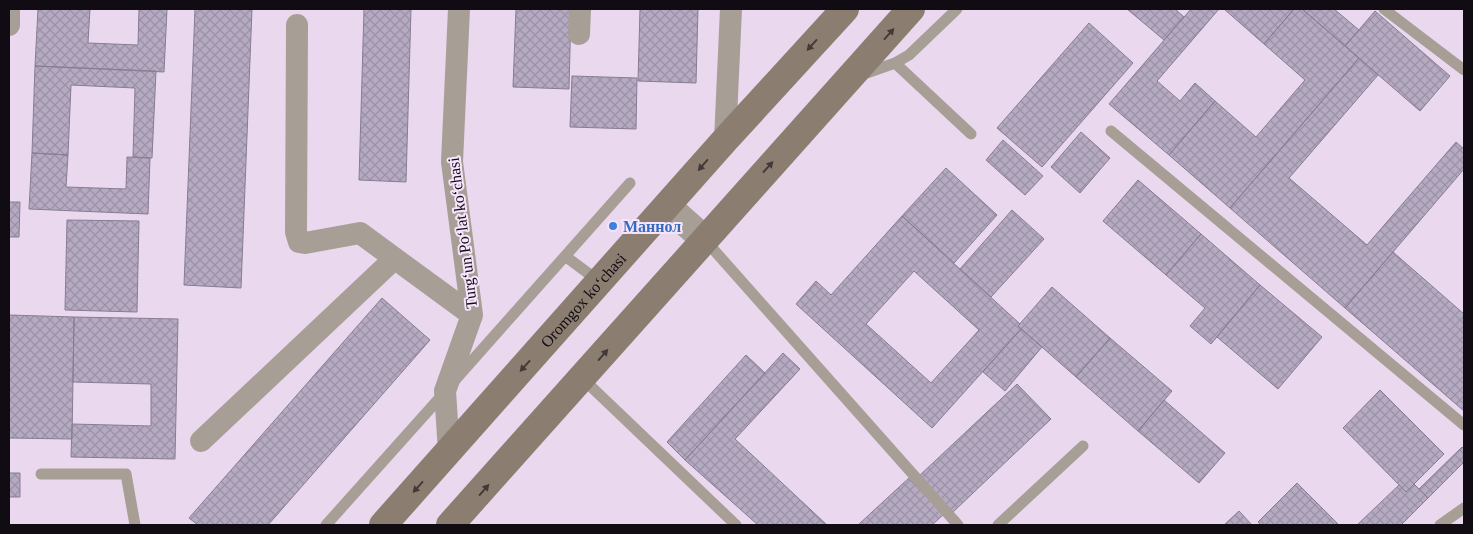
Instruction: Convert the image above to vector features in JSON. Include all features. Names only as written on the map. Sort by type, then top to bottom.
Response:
[{"type":"main road","name":"Oromgox ko‘chasi","points":[[383,525],[725,140],[845,9]]},
{"type":"main road","points":[[450,525],[911,9]]},
{"type":"street","points":[[9,25],[10,9]]},
{"type":"street","name":"Turgʻun Poʻlat koʻchasi","points":[[449,452],[446,391],[472,315],[452,162],[459,9]]},
{"type":"street","points":[[579,34],[580,9]]},
{"type":"street","points":[[725,140],[731,9]]},
{"type":"street","points":[[297,25],[296,232],[299,242],[304,243],[360,233],[472,315]]},
{"type":"street","points":[[667,206],[704,239]]},
{"type":"street","points":[[201,441],[394,259]]},
{"type":"lane","points":[[844,84],[866,72],[895,63],[925,41],[956,9]]},
{"type":"lane","points":[[1384,9],[1464,70]]},
{"type":"lane","points":[[895,63],[971,134]]},
{"type":"lane","points":[[1111,131],[1464,425]]},
{"type":"lane","points":[[326,525],[630,183]]},
{"type":"lane","points":[[704,239],[958,525]]},
{"type":"lane","points":[[565,256],[600,282]]},
{"type":"lane","points":[[582,378],[736,525]]},
{"type":"lane","points":[[998,525],[1083,446]]},
{"type":"lane","points":[[41,474],[126,474],[135,525]]},
{"type":"lane","points":[[1440,525],[1464,508]]},
{"type":"building","points":[[38,9],[90,9],[88,43],[138,45],[139,9],[167,9],[164,72],[35,66]]},
{"type":"building","points":[[195,9],[252,9],[241,288],[184,285]]},
{"type":"building","points":[[364,9],[411,9],[406,182],[359,180]]},
{"type":"building","points":[[516,9],[571,9],[569,89],[513,87]]},
{"type":"building","points":[[640,9],[698,9],[696,83],[638,81]]},
{"type":"building","points":[[1127,9],[1175,9],[1184,17],[1164,40]]},
{"type":"building","points":[[1191,9],[1219,9],[1157,81],[1180,101],[1195,83],[1215,101],[1169,155],[1109,104]]},
{"type":"building","points":[[1224,9],[1294,9],[1264,44]]},
{"type":"building","points":[[1294,9],[1302,9],[1359,58],[1230,208],[1169,155],[1215,101],[1256,137],[1305,80],[1264,44]]},
{"type":"building","points":[[1302,9],[1334,9],[1359,30],[1345,46]]},
{"type":"building","points":[[1375,11],[1450,76],[1420,111],[1345,46]]},
{"type":"building","points":[[1089,23],[1133,63],[1042,167],[997,128]]},
{"type":"building","points":[[1359,58],[1378,75],[1289,178],[1367,245],[1456,142],[1464,149],[1464,169],[1345,308],[1230,208]]},
{"type":"building","points":[[35,66],[156,71],[152,158],[133,157],[135,88],[71,85],[68,155],[32,153]]},
{"type":"building","points":[[572,76],[637,78],[636,129],[570,127]]},
{"type":"building","points":[[1081,132],[1110,158],[1080,193],[1051,167]]},
{"type":"building","points":[[1003,140],[1043,176],[1025,195],[986,160]]},
{"type":"building","points":[[32,153],[68,155],[66,187],[126,189],[127,157],[150,158],[148,214],[29,209]]},
{"type":"building","points":[[946,168],[997,215],[954,263],[902,216]]},
{"type":"building","points":[[1138,180],[1201,234],[1166,275],[1103,221]]},
{"type":"building","points":[[9,202],[20,202],[19,237],[9,237]]},
{"type":"building","points":[[1012,210],[1044,239],[991,297],[960,269]]},
{"type":"building","points":[[902,216],[1020,324],[1018,326],[1021,329],[932,428],[796,304],[816,281],[831,295]],"holes":[[[914,271],[979,330],[931,383],[866,324]]]},
{"type":"building","points":[[67,220],[139,221],[137,312],[65,310]]},
{"type":"building","points":[[1201,234],[1260,285],[1211,344],[1190,326],[1205,308],[1166,275]]},
{"type":"building","points":[[1393,252],[1464,314],[1464,411],[1345,308]]},
{"type":"building","points":[[1260,285],[1322,337],[1278,389],[1217,337]]},
{"type":"building","points":[[1052,287],[1110,338],[1076,377],[1018,326]]},
{"type":"building","points":[[382,298],[430,340],[268,525],[198,525],[189,518]]},
{"type":"building","points":[[9,315],[74,317],[72,439],[9,438]]},
{"type":"building","points":[[74,317],[178,319],[175,459],[71,457],[72,424],[151,426],[151,384],[73,382]]},
{"type":"building","points":[[1021,329],[1042,347],[1005,391],[983,372]]},
{"type":"building","points":[[1110,338],[1172,391],[1138,431],[1076,377]]},
{"type":"building","points":[[783,353],[800,369],[735,439],[827,525],[758,525],[685,460]]},
{"type":"building","points":[[746,355],[765,373],[685,460],[667,442]]},
{"type":"building","points":[[1017,384],[1051,419],[953,512],[919,476]]},
{"type":"building","points":[[1380,390],[1444,454],[1406,492],[1343,428]]},
{"type":"building","points":[[1164,400],[1225,453],[1199,483],[1138,431]]},
{"type":"building","points":[[1462,447],[1464,449],[1464,462],[1428,498],[1419,489]]},
{"type":"building","points":[[9,473],[20,473],[20,497],[9,497]]},
{"type":"building","points":[[910,477],[944,514],[932,525],[858,525]]},
{"type":"building","points":[[1297,483],[1339,525],[1261,525],[1258,522]]},
{"type":"building","points":[[1414,484],[1428,498],[1401,525],[1357,525],[1399,485],[1406,492]]},
{"type":"building","points":[[1239,511],[1252,525],[1224,525]]},
{"type":"place","name":"Маннол","points":[[613,226]]}]
